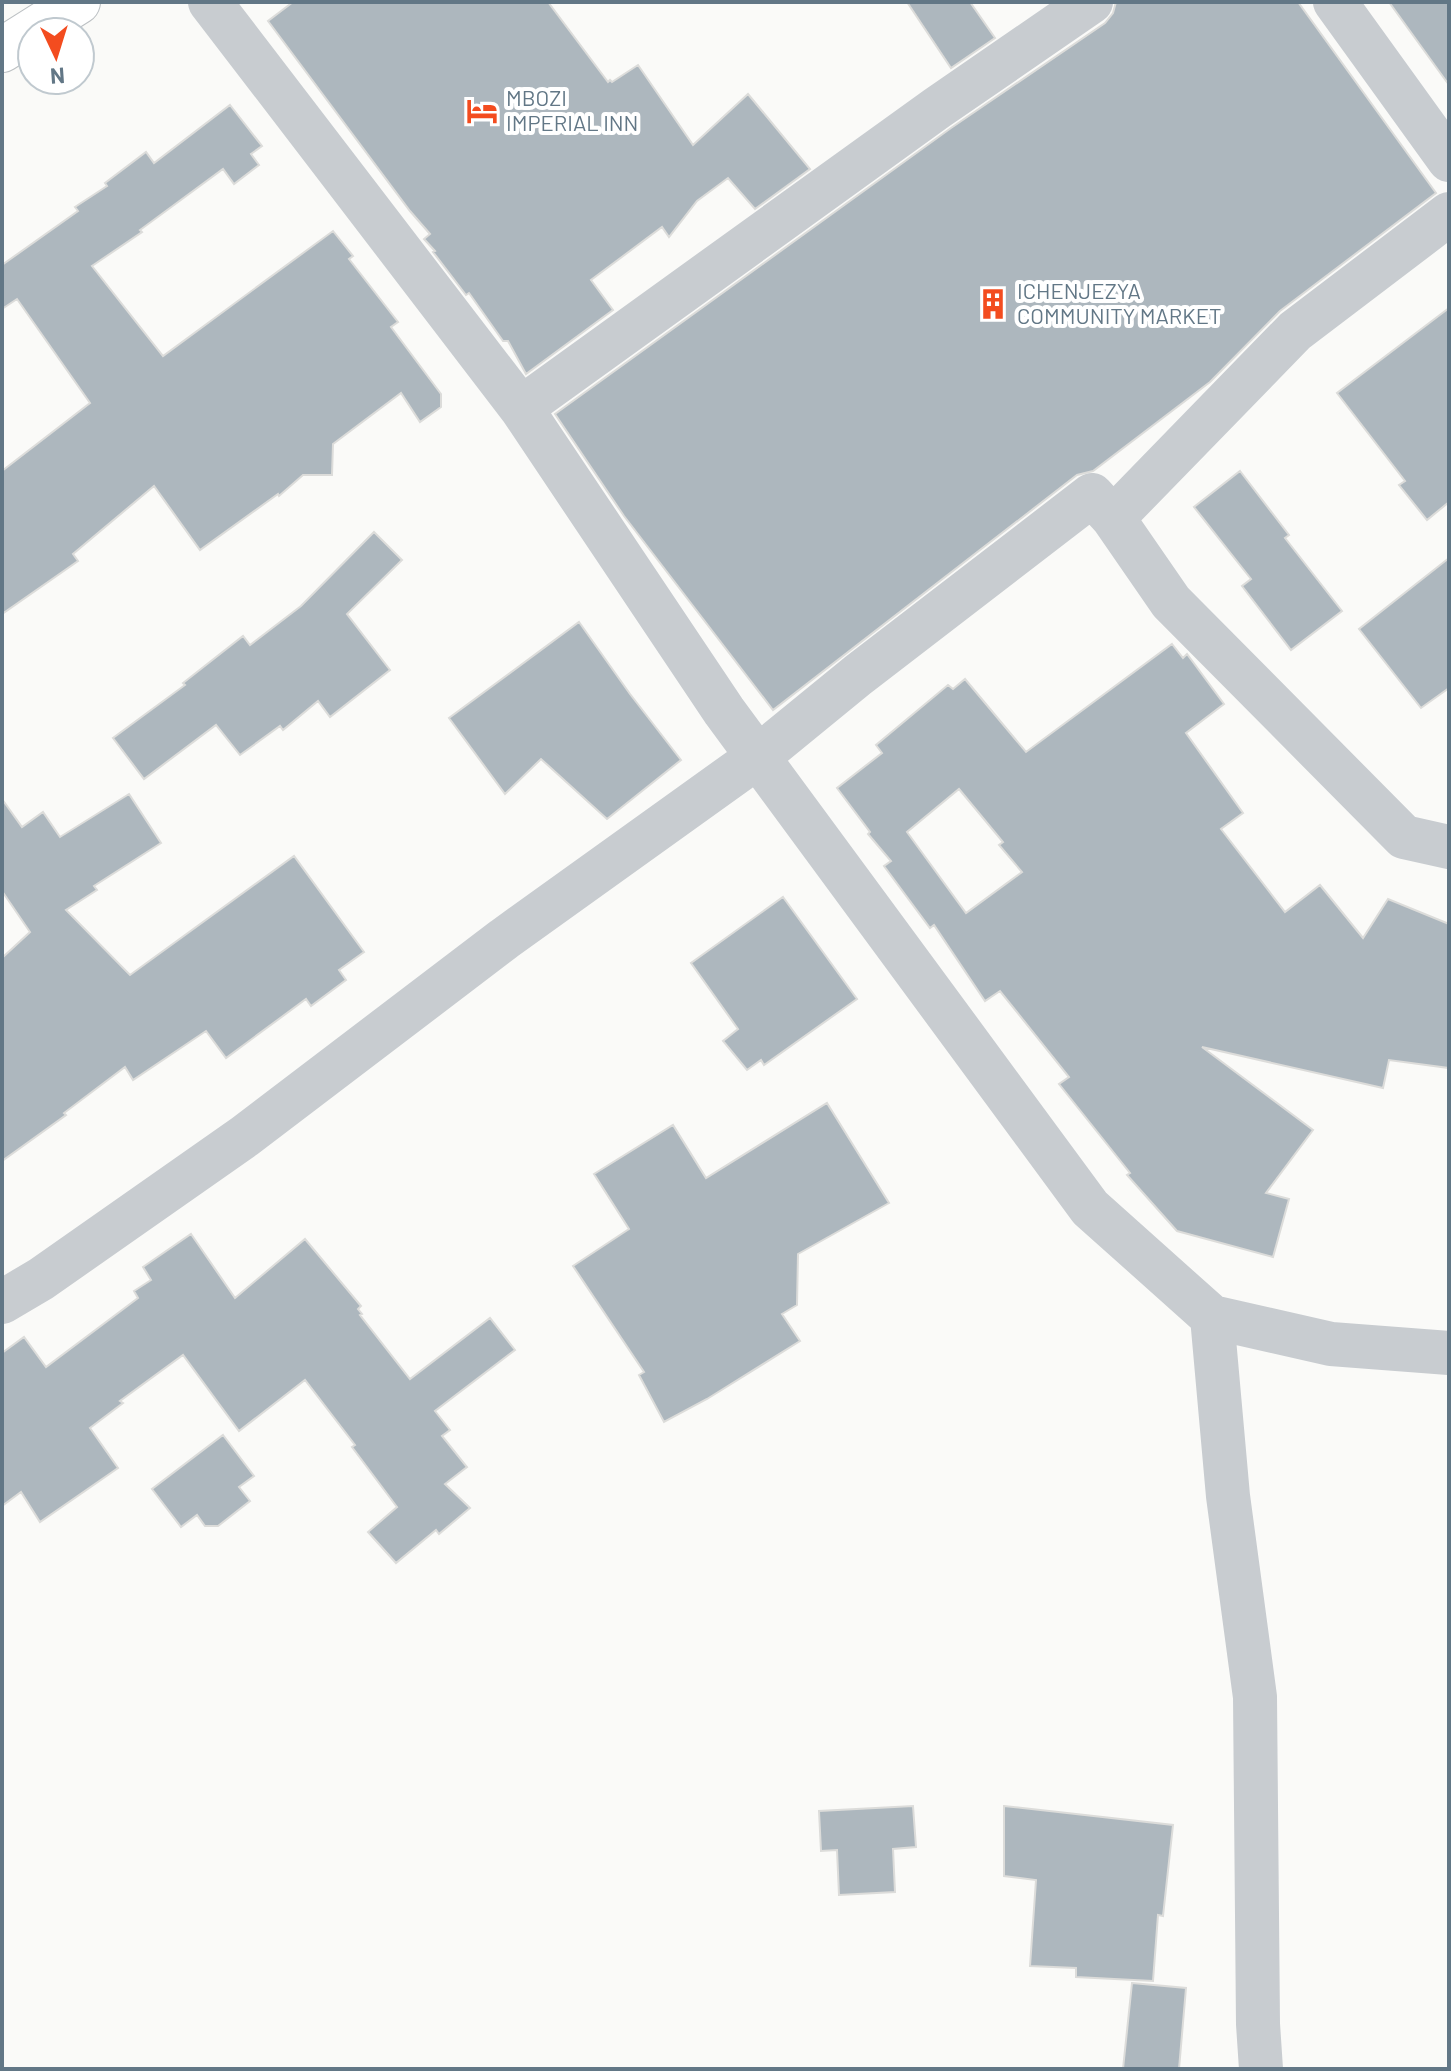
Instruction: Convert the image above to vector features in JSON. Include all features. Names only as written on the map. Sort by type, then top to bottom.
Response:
[{"type":"highway","points":[[2,50],[78,2]]},
{"type":"street","points":[[210,2],[521,408],[724,711],[1090,1208],[1212,1317],[1331,1344],[1449,1353]]},
{"type":"street","points":[[521,408],[937,108],[1091,2]]},
{"type":"street","points":[[1335,2],[1449,160]]},
{"type":"street","points":[[1113,518],[1295,331],[1449,214]]},
{"type":"street","points":[[2,1302],[41,1279],[245,1136],[504,939],[759,756],[858,675],[1092,495],[1113,518],[1171,602],[1404,837],[1449,847]]},
{"type":"street","points":[[1212,1317],[1228,1496],[1255,1697],[1261,2069]]},
{"type":"building","name":"MBOZI IMPERIAL INN","points":[[293,2],[548,2],[608,82],[638,65],[693,145],[748,94],[810,169],[755,209],[728,178],[697,201],[669,237],[662,227],[591,280],[613,310],[526,374],[508,341],[503,341],[469,293],[466,295],[424,239],[430,234],[268,21]]},
{"type":"building","points":[[907,2],[970,2],[995,38],[951,68]]},
{"type":"building","name":"ICHENJEZYA COMMUNITY MARKET","points":[[1116,2],[1298,2],[1436,193],[1280,311],[1210,382],[1093,471],[1077,475],[773,710],[624,516],[555,414],[951,128],[1105,23],[1113,13]]},
{"type":"building","points":[[1389,2],[1449,2],[1449,85]]},
{"type":"building","points":[[230,105],[262,146],[251,154],[259,165],[234,184],[223,169],[140,230],[142,232],[92,266],[163,356],[333,231],[353,256],[349,259],[398,322],[391,327],[441,394],[441,407],[420,422],[401,393],[333,444],[332,475],[303,475],[279,496],[200,550],[154,486],[73,554],[78,561],[2,614],[2,471],[90,403],[17,299],[2,309],[2,265],[78,211],[75,207],[107,186],[105,183],[146,152],[154,163]]},
{"type":"building","points":[[1449,308],[1449,502],[1427,520],[1399,485],[1405,481],[1337,393]]},
{"type":"building","points":[[1240,471],[1289,535],[1285,538],[1342,611],[1291,650],[1242,586],[1251,579],[1194,507]]},
{"type":"building","points":[[374,532],[402,560],[347,614],[390,670],[330,717],[318,701],[283,730],[280,726],[240,755],[216,725],[144,779],[113,738],[185,685],[183,683],[243,636],[250,645],[301,606]]},
{"type":"building","points":[[1449,558],[1449,688],[1421,708],[1359,629]]},
{"type":"building","points":[[579,622],[681,760],[607,819],[541,759],[505,794],[449,718]]},
{"type":"building","points":[[1172,644],[1183,658],[1187,654],[1224,704],[1186,733],[1243,813],[1221,829],[1285,912],[1320,885],[1363,938],[1388,899],[1449,924],[1449,1068],[1389,1060],[1383,1088],[1202,1047],[1313,1130],[1266,1193],[1289,1199],[1273,1257],[1177,1231],[1127,1175],[1130,1173],[1059,1084],[1069,1077],[1000,991],[985,1001],[934,925],[930,928],[884,866],[891,861],[868,834],[870,832],[837,788],[882,753],[876,745],[948,685],[953,689],[965,679],[1026,752]],"holes":[[[959,789],[1003,842],[999,845],[1022,872],[966,913],[907,832]]]},
{"type":"building","points":[[129,794],[161,843],[94,886],[97,890],[66,910],[130,975],[294,856],[364,952],[339,970],[346,980],[311,1006],[306,999],[226,1058],[206,1031],[133,1080],[125,1067],[2,1161],[2,958],[30,932],[2,891],[2,799],[22,827],[43,812],[60,837]]},
{"type":"building","points":[[783,897],[857,999],[764,1065],[761,1060],[747,1070],[723,1041],[738,1029],[691,963]]},
{"type":"building","points":[[827,1103],[889,1203],[798,1254],[797,1305],[782,1314],[800,1341],[664,1422],[639,1375],[644,1372],[573,1266],[629,1229],[594,1174],[673,1125],[706,1178]]},
{"type":"building","points":[[191,1234],[235,1298],[305,1239],[361,1306],[358,1309],[360,1315],[410,1379],[490,1318],[515,1350],[435,1411],[450,1430],[442,1436],[467,1467],[445,1484],[470,1508],[439,1534],[436,1530],[396,1563],[368,1532],[397,1507],[305,1380],[239,1431],[183,1355],[120,1401],[123,1403],[90,1428],[118,1468],[40,1522],[21,1492],[2,1506],[2,1353],[24,1337],[46,1367],[138,1298],[134,1291],[151,1280],[143,1267]]},
{"type":"building","points":[[223,1435],[254,1476],[239,1487],[250,1501],[218,1526],[205,1526],[197,1515],[181,1527],[152,1489]]},
{"type":"building","points":[[913,1806],[916,1847],[893,1849],[895,1892],[839,1895],[837,1850],[821,1851],[819,1811]]},
{"type":"building","points":[[1004,1806],[1173,1825],[1163,1916],[1158,1915],[1153,1981],[1076,1977],[1076,1968],[1030,1966],[1036,1880],[1004,1876]]},
{"type":"building","points":[[1132,1983],[1186,1988],[1179,2069],[1123,2069]]},
{"type":"place","name":"MBOZI IMPERIAL INN","points":[[482,111]]},
{"type":"place","name":"ICHENJEZYA COMMUNITY MARKET","points":[[993,304]]}]
